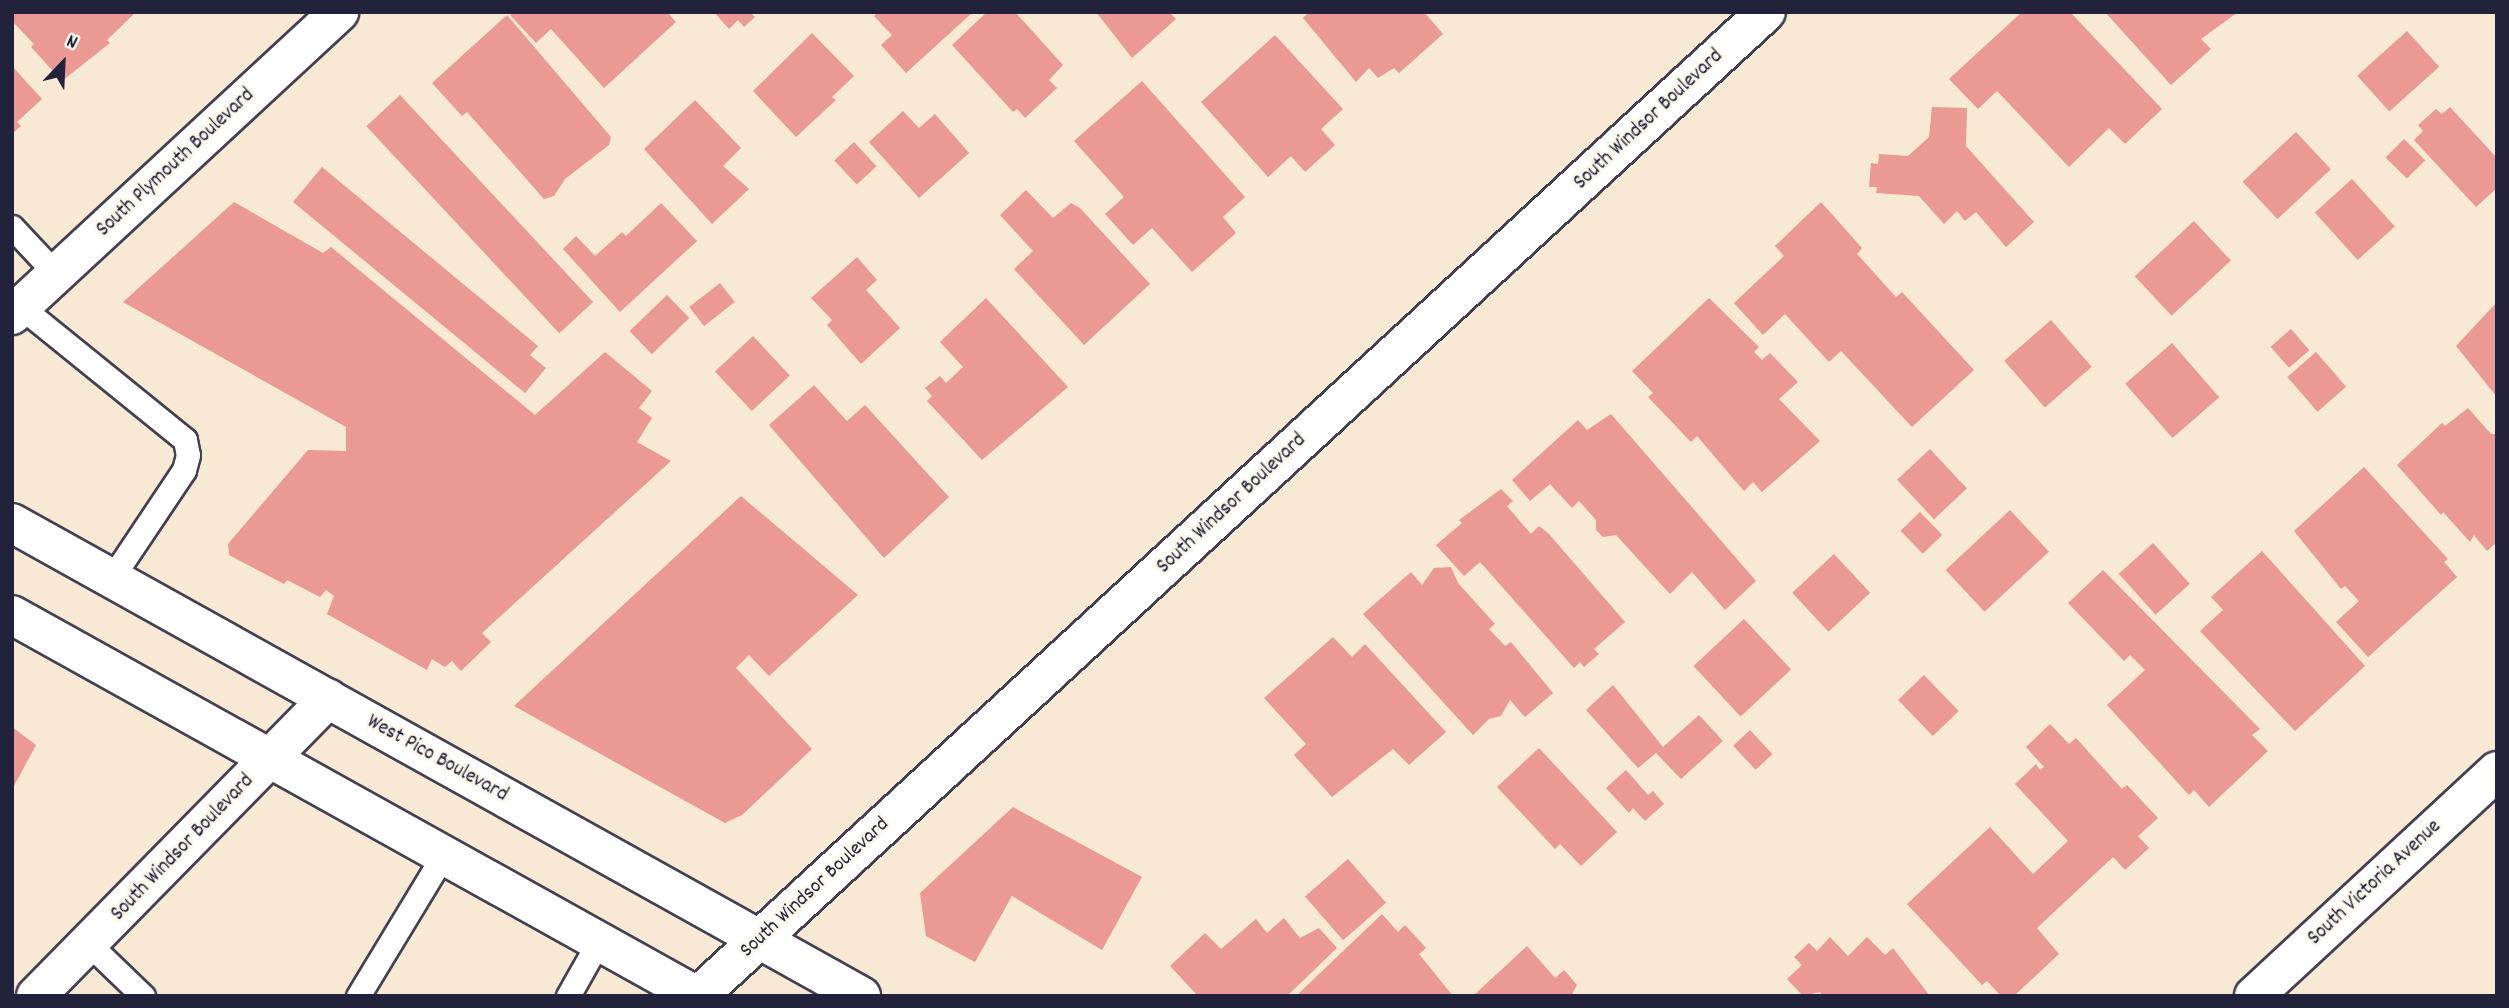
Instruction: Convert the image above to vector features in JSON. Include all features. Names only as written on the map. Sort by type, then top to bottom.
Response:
[{"type":"street","name":"South Plymouth Boulevard","points":[[17,311],[339,12]]},
{"type":"street","name":"South Windsor Boulevard","points":[[697,996],[1766,12]]},
{"type":"street","name":"West Pico Boulevard","points":[[12,523],[861,996]]},
{"type":"street","points":[[12,615],[272,757],[697,996]]},
{"type":"street","name":"South Windsor Boulevard","points":[[36,996],[328,699]]},
{"type":"street","name":"South Victoria Avenue","points":[[2254,996],[2497,771]]},
{"type":"lane","points":[[12,227],[56,274]]},
{"type":"lane","points":[[17,311],[185,440],[188,455],[184,470],[111,579]]},
{"type":"lane","points":[[358,996],[444,854]]},
{"type":"lane","points":[[568,996],[599,942]]},
{"type":"lane","points":[[89,944],[143,996]]},
{"type":"building","points":[[12,12],[136,12],[107,40],[110,43],[62,81],[31,47],[34,44],[12,21]]},
{"type":"building","points":[[514,12],[667,12],[676,22],[604,88],[551,29],[536,43],[510,15]]},
{"type":"building","points":[[714,12],[750,12],[755,17],[744,27],[738,20],[729,29]]},
{"type":"building","points":[[878,12],[973,12],[906,73],[881,45],[892,35],[874,16]]},
{"type":"building","points":[[987,12],[1015,12],[1063,65],[1049,80],[1057,88],[1025,118],[1017,109],[1013,112],[952,45]]},
{"type":"building","points":[[1096,12],[1169,12],[1176,19],[1132,58]]},
{"type":"building","points":[[1309,12],[1424,12],[1443,34],[1399,73],[1394,68],[1378,78],[1369,68],[1356,82],[1303,18]]},
{"type":"building","points":[[2022,12],[2070,12],[2162,109],[2125,144],[2109,128],[2069,167],[1997,91],[1978,109],[1949,79]]},
{"type":"building","points":[[2105,12],[2238,12],[2201,39],[2211,49],[2171,85]]},
{"type":"building","points":[[507,15],[611,137],[609,145],[565,179],[554,196],[544,199],[467,112],[462,116],[432,83]]},
{"type":"building","points":[[2407,31],[2439,67],[2389,112],[2357,76]]},
{"type":"building","points":[[812,33],[854,76],[832,97],[836,100],[796,137],[753,91]]},
{"type":"building","points":[[1275,35],[1343,109],[1321,129],[1335,145],[1305,172],[1291,156],[1268,177],[1201,102]]},
{"type":"building","points":[[12,66],[42,99],[17,122],[21,126],[12,134]]},
{"type":"building","points":[[1142,81],[1245,197],[1223,217],[1236,233],[1192,272],[1152,228],[1133,245],[1105,214],[1124,197],[1074,141]]},
{"type":"building","points":[[400,95],[593,302],[559,333],[366,126]]},
{"type":"building","points":[[695,100],[741,148],[723,166],[749,189],[712,224],[644,149]]},
{"type":"building","points":[[1932,107],[1967,108],[1966,146],[2034,222],[2006,247],[1976,212],[1965,221],[1957,211],[1944,224],[1919,196],[1876,193],[1877,187],[1869,187],[1871,163],[1878,164],[1879,154],[1908,156],[1929,137]]},
{"type":"building","points":[[2450,107],[2497,158],[2497,188],[2476,207],[2414,140],[2423,131],[2418,125],[2436,109],[2442,114]]},
{"type":"building","points":[[903,111],[919,128],[935,114],[969,153],[919,198],[869,142]]},
{"type":"building","points":[[2296,132],[2331,169],[2277,219],[2243,182]]},
{"type":"building","points":[[2404,139],[2425,160],[2407,179],[2386,157]]},
{"type":"building","points":[[854,142],[877,166],[857,185],[834,160]]},
{"type":"building","points":[[322,167],[538,346],[530,355],[546,368],[525,393],[293,202]]},
{"type":"building","points":[[2352,179],[2395,227],[2358,260],[2315,212]]},
{"type":"building","points":[[1026,190],[1053,218],[1071,203],[1080,208],[1150,284],[1084,345],[1014,269],[1033,251],[1000,215]]},
{"type":"building","points":[[234,202],[323,253],[331,247],[535,415],[605,352],[652,391],[639,408],[652,418],[637,442],[671,461],[482,633],[491,642],[461,671],[452,661],[445,667],[432,659],[427,670],[327,614],[334,596],[326,590],[320,597],[287,580],[284,584],[229,555],[228,544],[308,450],[346,451],[346,427],[123,302]]},
{"type":"building","points":[[1821,202],[1862,248],[1857,254],[1896,297],[1902,292],[1974,370],[1912,427],[1841,351],[1829,362],[1785,314],[1763,335],[1734,303],[1784,256],[1775,246]]},
{"type":"building","points":[[661,203],[697,241],[620,312],[563,249],[576,236],[595,256],[622,232],[626,236]]},
{"type":"building","points":[[2194,221],[2231,260],[2172,316],[2135,276]]},
{"type":"building","points":[[857,257],[877,280],[866,290],[900,328],[861,364],[827,325],[832,320],[811,298]]},
{"type":"building","points":[[720,283],[735,302],[704,326],[689,307]]},
{"type":"building","points":[[667,295],[689,318],[652,354],[630,331]]},
{"type":"building","points":[[986,298],[1068,387],[982,460],[927,401],[932,396],[925,388],[940,376],[946,383],[963,367],[940,342]]},
{"type":"building","points":[[1709,298],[1759,347],[1754,352],[1762,360],[1770,353],[1798,382],[1779,399],[1820,441],[1762,492],[1753,482],[1744,491],[1697,436],[1691,442],[1648,397],[1653,393],[1632,371]]},
{"type":"building","points":[[2497,302],[2497,397],[2456,346]]},
{"type":"building","points":[[2051,320],[2092,367],[2045,407],[2004,361]]},
{"type":"building","points":[[2291,329],[2309,350],[2289,368],[2271,347]]},
{"type":"building","points":[[753,336],[790,375],[752,411],[715,371]]},
{"type":"building","points":[[2172,343],[2219,397],[2172,438],[2125,384]]},
{"type":"building","points":[[2316,352],[2346,387],[2317,412],[2287,377]]},
{"type":"building","points":[[814,385],[847,421],[865,405],[949,497],[884,558],[769,425]]},
{"type":"building","points":[[2468,408],[2491,434],[2497,434],[2497,542],[2487,551],[2474,535],[2470,542],[2443,512],[2441,515],[2397,465],[2442,423],[2445,426]]},
{"type":"building","points":[[1611,414],[1756,581],[1725,610],[1692,572],[1670,594],[1616,535],[1603,537],[1596,530],[1596,520],[1579,501],[1572,508],[1550,484],[1530,501],[1512,480],[1578,420],[1587,430]]},
{"type":"building","points":[[1930,449],[1967,488],[1934,519],[1897,480]]},
{"type":"building","points":[[2364,467],[2448,559],[2444,562],[2457,577],[2368,657],[2336,622],[2359,601],[2345,586],[2341,589],[2294,531]]},
{"type":"building","points":[[1501,489],[1513,501],[1507,506],[1531,534],[1539,526],[1549,534],[1625,622],[1594,649],[1599,654],[1584,667],[1580,662],[1574,668],[1480,562],[1464,576],[1436,545],[1462,523],[1459,520]]},
{"type":"building","points":[[741,496],[858,595],[769,676],[749,655],[736,668],[812,749],[742,815],[725,823],[514,706]]},
{"type":"building","points":[[2010,510],[2049,552],[1985,612],[1946,570]]},
{"type":"building","points":[[1920,512],[1942,535],[1923,554],[1901,531]]},
{"type":"building","points":[[2153,543],[2190,584],[2156,615],[2119,574]]},
{"type":"building","points":[[2262,551],[2365,666],[2295,731],[2200,631],[2223,610],[2211,597]]},
{"type":"building","points":[[1834,554],[1870,593],[1828,632],[1792,593]]},
{"type":"building","points":[[1451,567],[1458,583],[1495,624],[1489,629],[1505,646],[1511,642],[1553,693],[1525,717],[1510,700],[1501,716],[1489,719],[1473,735],[1363,614],[1411,572],[1422,585],[1434,568]]},
{"type":"building","points":[[2103,570],[2260,729],[2252,735],[2268,751],[2209,807],[2194,790],[2189,795],[2107,705],[2145,670],[2130,655],[2124,661],[2068,603]]},
{"type":"building","points":[[1744,619],[1791,669],[1741,717],[1694,666]]},
{"type":"building","points":[[1333,637],[1352,657],[1365,644],[1446,732],[1409,765],[1393,749],[1332,797],[1294,755],[1306,744],[1264,698]]},
{"type":"building","points":[[1924,675],[1959,711],[1933,736],[1898,700]]},
{"type":"building","points":[[1613,685],[1663,747],[1699,715],[1723,741],[1681,779],[1656,753],[1638,768],[1586,710]]},
{"type":"building","points":[[2050,724],[2069,744],[2076,738],[2122,789],[2127,785],[2158,818],[2138,836],[2149,848],[2125,870],[2113,857],[2037,928],[2059,954],[2014,996],[2001,996],[1987,981],[1982,985],[1907,904],[1990,827],[2033,874],[2068,841],[2015,784],[2036,764],[2040,770],[2044,767],[2026,747]]},
{"type":"building","points":[[12,727],[36,745],[14,786],[12,785]]},
{"type":"building","points":[[1750,730],[1773,754],[1756,770],[1733,746]]},
{"type":"building","points":[[1539,748],[1617,832],[1581,866],[1560,844],[1555,849],[1497,787]]},
{"type":"building","points":[[1626,770],[1648,795],[1653,791],[1664,804],[1645,821],[1633,808],[1629,813],[1606,788]]},
{"type":"building","points":[[1013,807],[1142,877],[1102,950],[1012,896],[975,962],[926,936],[920,893]]},
{"type":"building","points":[[1348,859],[1386,903],[1343,940],[1305,896]]},
{"type":"building","points":[[1382,914],[1398,932],[1405,925],[1426,948],[1419,954],[1453,996],[1296,996]]},
{"type":"building","points":[[1284,918],[1300,938],[1319,928],[1337,948],[1287,996],[1198,996],[1170,966],[1205,933],[1221,949],[1256,919],[1267,933]]},
{"type":"building","points":[[1830,937],[1848,956],[1867,937],[1885,955],[1893,948],[1930,996],[1823,996],[1820,992],[1803,996],[1787,979],[1802,965],[1794,957],[1809,943],[1817,951]]},
{"type":"building","points":[[1527,946],[1555,978],[1564,970],[1577,985],[1571,996],[1473,996]]}]
